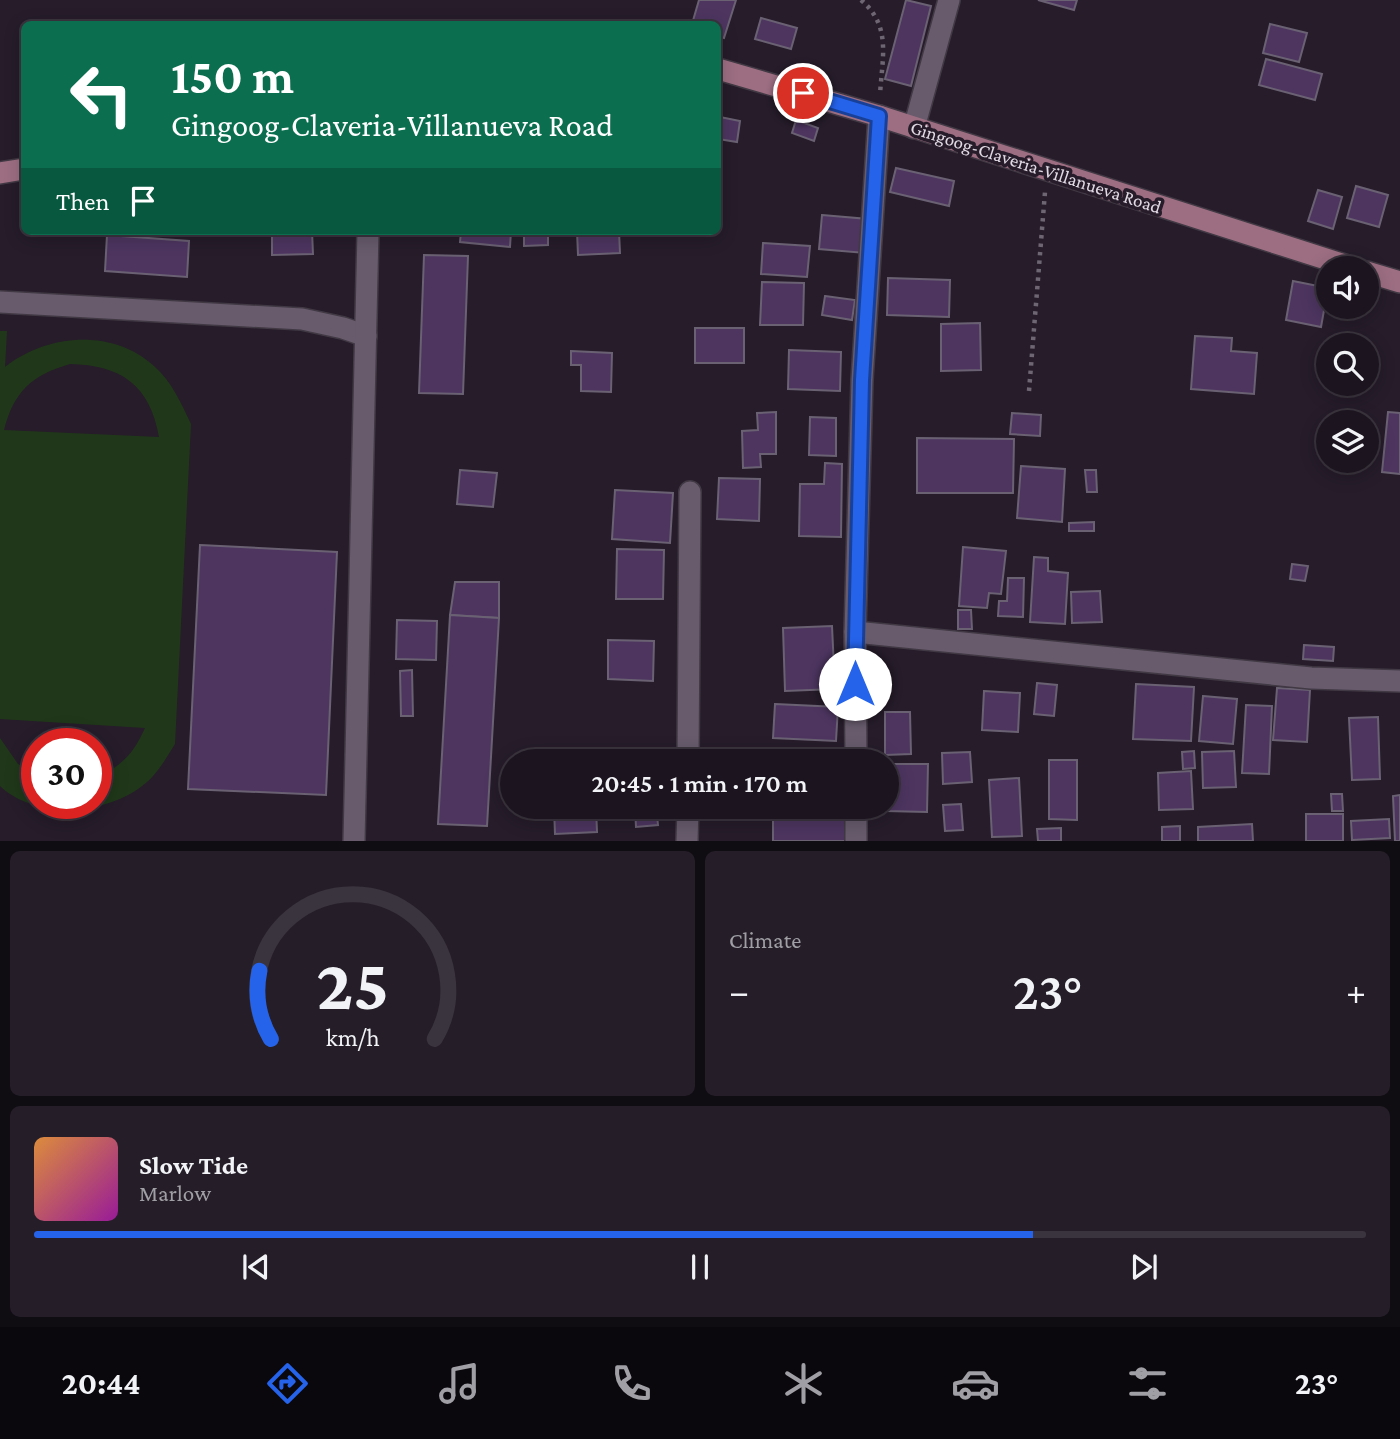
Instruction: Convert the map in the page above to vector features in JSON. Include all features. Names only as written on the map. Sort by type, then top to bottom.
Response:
[{"type":"main road","name":"Gingoog-Claveria-Villanueva Road","points":[[721,70],[879,116],[1316,256]]},
{"type":"main road","points":[[0,173],[21,170]]},
{"type":"main road","points":[[1379,276],[1400,282]]},
{"type":"street","points":[[914,128],[949,0]]},
{"type":"street","points":[[856,749],[855,632],[862,380],[879,116]]},
{"type":"street","points":[[354,841],[368,235]]},
{"type":"street","points":[[0,302],[302,319],[366,336]]},
{"type":"street","points":[[688,749],[690,492]]},
{"type":"street","points":[[855,632],[1311,678],[1400,681]]},
{"type":"street","points":[[687,841],[688,819]]},
{"type":"street","points":[[856,819],[856,841]]},
{"type":"path","points":[[861,0],[875,13],[883,31],[879,116]]},
{"type":"path","points":[[1029,391],[1046,170]]},
{"type":"green space","points":[[0,331],[7,331],[5,367],[22,356],[60,342],[80,340],[119,345],[137,354],[160,372],[176,393],[191,424],[175,744],[153,776],[138,789],[112,802],[112,769],[126,758],[145,728],[0,719]],"holes":[[[70,364],[104,369],[130,381],[140,391],[155,419],[159,437],[4,430],[19,395],[35,379]]]},
{"type":"green space","points":[[0,738],[21,766],[21,800],[0,786]]},
{"type":"building","points":[[699,0],[736,0],[724,38],[721,37],[721,21],[693,21]]},
{"type":"building","points":[[906,0],[931,6],[911,86],[885,79]]},
{"type":"building","points":[[1038,0],[1077,0],[1074,10]]},
{"type":"building","points":[[761,18],[797,28],[791,49],[755,39]]},
{"type":"building","points":[[1270,24],[1307,33],[1299,62],[1263,53]]},
{"type":"building","points":[[1266,59],[1322,74],[1315,100],[1259,85]]},
{"type":"building","points":[[721,117],[740,121],[737,142],[721,139]]},
{"type":"building","points":[[796,120],[818,128],[814,141],[792,133]]},
{"type":"building","points":[[896,168],[954,181],[949,206],[890,192]]},
{"type":"building","points":[[1356,186],[1388,195],[1379,227],[1347,218]]},
{"type":"building","points":[[1318,190],[1342,197],[1333,229],[1308,221]]},
{"type":"building","points":[[822,215],[868,219],[865,253],[819,249]]},
{"type":"building","points":[[107,235],[189,241],[187,277],[105,271]]},
{"type":"building","points":[[272,235],[312,235],[313,254],[272,255]]},
{"type":"building","points":[[461,235],[511,235],[510,247],[460,242]]},
{"type":"building","points":[[524,235],[548,235],[548,245],[524,246]]},
{"type":"building","points":[[577,235],[619,235],[620,253],[578,255]]},
{"type":"building","points":[[763,243],[810,246],[807,277],[761,274]]},
{"type":"building","points":[[424,255],[468,256],[463,394],[419,393]]},
{"type":"building","points":[[888,278],[950,280],[949,317],[887,315]]},
{"type":"building","points":[[1293,281],[1316,286],[1316,319],[1322,319],[1321,327],[1286,320]]},
{"type":"building","points":[[762,282],[804,283],[803,325],[760,325]]},
{"type":"building","points":[[825,296],[855,300],[852,320],[822,315]]},
{"type":"building","points":[[980,323],[981,370],[941,371],[941,324]]},
{"type":"building","points":[[695,328],[744,328],[744,363],[695,363]]},
{"type":"building","points":[[1195,336],[1232,338],[1231,351],[1257,353],[1254,394],[1191,389]]},
{"type":"building","points":[[789,350],[841,352],[840,391],[788,389]]},
{"type":"building","points":[[571,351],[612,353],[611,392],[581,391],[581,365],[571,365]]},
{"type":"building","points":[[776,412],[776,454],[760,454],[761,467],[743,468],[742,431],[758,430],[757,413]]},
{"type":"building","points":[[1388,412],[1400,413],[1400,474],[1382,472]]},
{"type":"building","points":[[1012,413],[1041,415],[1040,436],[1010,434]]},
{"type":"building","points":[[810,417],[836,418],[836,456],[809,455]]},
{"type":"building","points":[[917,438],[1014,439],[1013,493],[917,493]]},
{"type":"building","points":[[825,463],[842,464],[841,537],[799,536],[800,484],[824,484]]},
{"type":"building","points":[[1021,466],[1065,469],[1062,522],[1017,518]]},
{"type":"building","points":[[460,470],[497,473],[493,507],[457,504]]},
{"type":"building","points":[[1085,470],[1096,470],[1097,492],[1087,492]]},
{"type":"building","points":[[719,478],[760,479],[759,521],[717,519]]},
{"type":"building","points":[[615,490],[673,493],[670,543],[612,539]]},
{"type":"building","points":[[1094,522],[1094,531],[1069,531],[1069,523]]},
{"type":"building","points":[[200,545],[337,552],[326,795],[188,789]]},
{"type":"building","points":[[963,547],[1006,551],[1001,594],[989,593],[987,608],[959,606]]},
{"type":"building","points":[[617,549],[664,550],[663,599],[616,599]]},
{"type":"building","points":[[1034,557],[1048,558],[1048,571],[1068,573],[1065,624],[1030,622]]},
{"type":"building","points":[[1292,564],[1308,566],[1305,581],[1290,579]]},
{"type":"building","points":[[1008,578],[1024,578],[1023,617],[998,616],[999,601],[1007,601]]},
{"type":"building","points":[[455,582],[499,582],[499,618],[450,615]]},
{"type":"building","points":[[1100,591],[1102,622],[1072,623],[1071,592]]},
{"type":"building","points":[[958,610],[971,610],[972,629],[958,629]]},
{"type":"building","points":[[450,615],[499,618],[487,826],[438,824]]},
{"type":"building","points":[[397,620],[437,621],[436,660],[396,659]]},
{"type":"building","points":[[832,626],[835,689],[785,691],[783,628]]},
{"type":"building","points":[[608,640],[654,641],[653,681],[608,679]]},
{"type":"building","points":[[1304,645],[1334,647],[1333,661],[1303,659]]},
{"type":"building","points":[[412,670],[413,716],[401,716],[400,671]]},
{"type":"building","points":[[1037,683],[1057,685],[1054,716],[1034,714]]},
{"type":"building","points":[[1136,684],[1194,687],[1191,741],[1133,739]]},
{"type":"building","points":[[1277,688],[1310,690],[1307,742],[1273,740]]},
{"type":"building","points":[[984,691],[1020,693],[1018,732],[982,730]]},
{"type":"building","points":[[1203,696],[1237,699],[1233,744],[1199,741]]},
{"type":"building","points":[[775,704],[838,707],[836,741],[773,738]]},
{"type":"building","points":[[1246,705],[1272,706],[1269,774],[1242,773]]},
{"type":"building","points":[[885,712],[910,712],[911,754],[899,754],[899,749],[885,749]]},
{"type":"building","points":[[1378,717],[1380,779],[1352,780],[1349,718]]},
{"type":"building","points":[[1194,751],[1195,768],[1183,769],[1182,752]]},
{"type":"building","points":[[1234,751],[1236,787],[1203,788],[1202,752]]},
{"type":"building","points":[[970,752],[972,782],[943,784],[942,753]]},
{"type":"building","points":[[1049,760],[1077,760],[1077,820],[1049,819]]},
{"type":"building","points":[[899,764],[928,764],[927,812],[899,811]]},
{"type":"building","points":[[1191,771],[1193,809],[1159,810],[1158,773]]},
{"type":"building","points":[[1019,778],[1022,836],[992,837],[989,780]]},
{"type":"building","points":[[1331,794],[1342,794],[1343,811],[1332,811]]},
{"type":"building","points":[[1400,795],[1400,841],[1395,841],[1393,796]]},
{"type":"building","points":[[961,804],[963,830],[945,831],[943,805]]},
{"type":"building","points":[[1306,814],[1343,814],[1343,841],[1306,841]]},
{"type":"building","points":[[554,819],[596,819],[597,832],[555,834]]},
{"type":"building","points":[[636,819],[657,819],[658,825],[636,827]]},
{"type":"building","points":[[773,819],[852,819],[853,841],[773,841]]},
{"type":"building","points":[[1389,819],[1390,838],[1352,840],[1351,821]]},
{"type":"building","points":[[1252,824],[1253,841],[1198,841],[1198,827]]},
{"type":"building","points":[[1180,826],[1180,841],[1162,841],[1162,827]]},
{"type":"building","points":[[1061,828],[1061,841],[1038,841],[1037,829]]},
{"type":"route","points":[[803,93],[879,116],[862,380],[855,684]]}]
